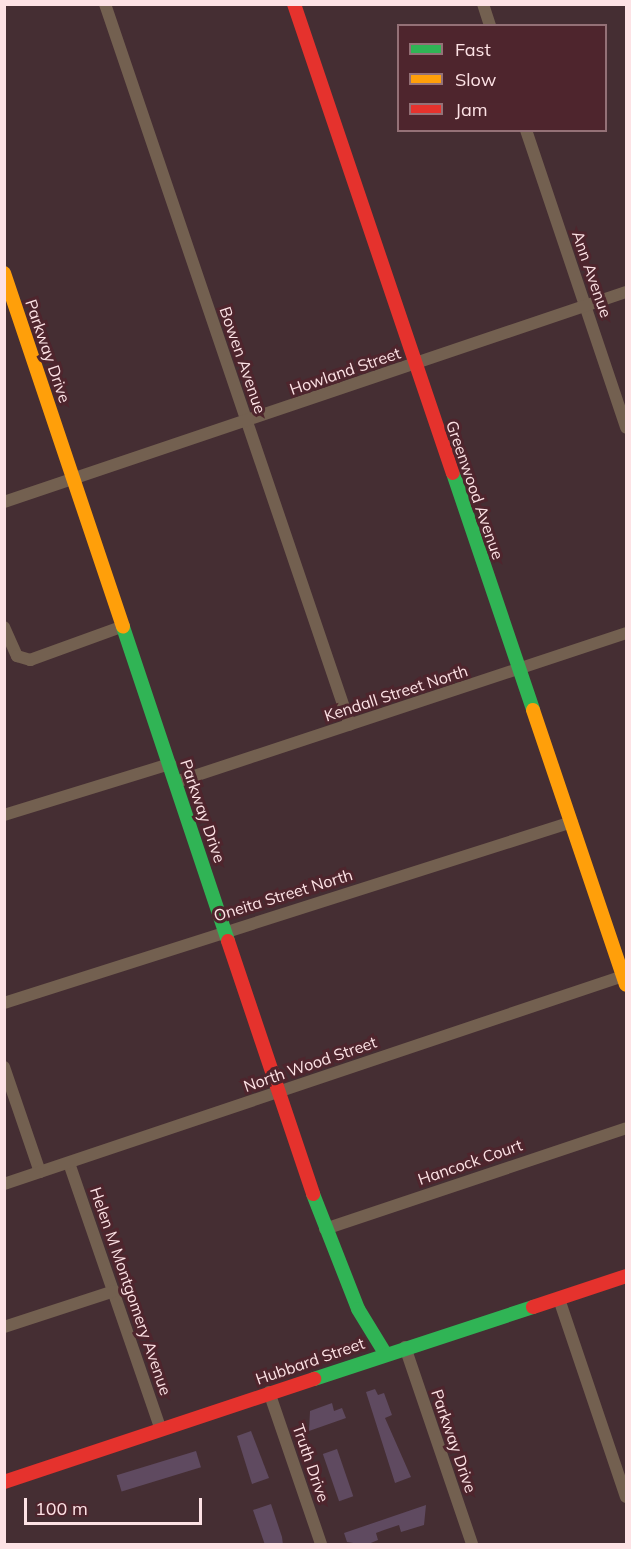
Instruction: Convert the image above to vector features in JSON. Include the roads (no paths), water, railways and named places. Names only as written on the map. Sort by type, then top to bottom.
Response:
[{"type":"street","name":"Bowen Avenue","points":[[105,4],[350,725]]},
{"type":"street","name":"Greenwood Avenue","points":[[294,4],[626,979]]},
{"type":"street","points":[[483,4],[489,24]]},
{"type":"street","name":"Ann Avenue","points":[[527,132],[627,428]]},
{"type":"street","name":"Parkway Drive","points":[[4,273],[281,1091],[325,1228],[358,1309],[385,1353]]},
{"type":"street","name":"Howland Street","points":[[4,502],[627,292]]},
{"type":"street","points":[[4,627],[17,656],[30,660],[124,626]]},
{"type":"street","name":"Kendall Street North","points":[[176,782],[627,633]]},
{"type":"street","points":[[4,815],[170,764]]},
{"type":"street","name":"Oneita Street North","points":[[4,1004],[226,929],[572,822]]},
{"type":"street","name":"North Wood Street","points":[[4,1184],[626,979]]},
{"type":"street","points":[[4,1067],[40,1172]]},
{"type":"street","name":"Hancock Court","points":[[325,1228],[627,1128]]},
{"type":"street","name":"Helen M Montgomery Avenue","points":[[69,1162],[161,1430]]},
{"type":"street","name":"Hubbard Street","points":[[4,1482],[385,1353],[627,1276]]},
{"type":"street","points":[[4,1327],[114,1291]]},
{"type":"street","points":[[559,1299],[627,1497]]},
{"type":"street","name":"Parkway Drive","points":[[405,1347],[472,1545]]},
{"type":"street","name":"Truth Drive","points":[[269,1392],[321,1545]]}]
